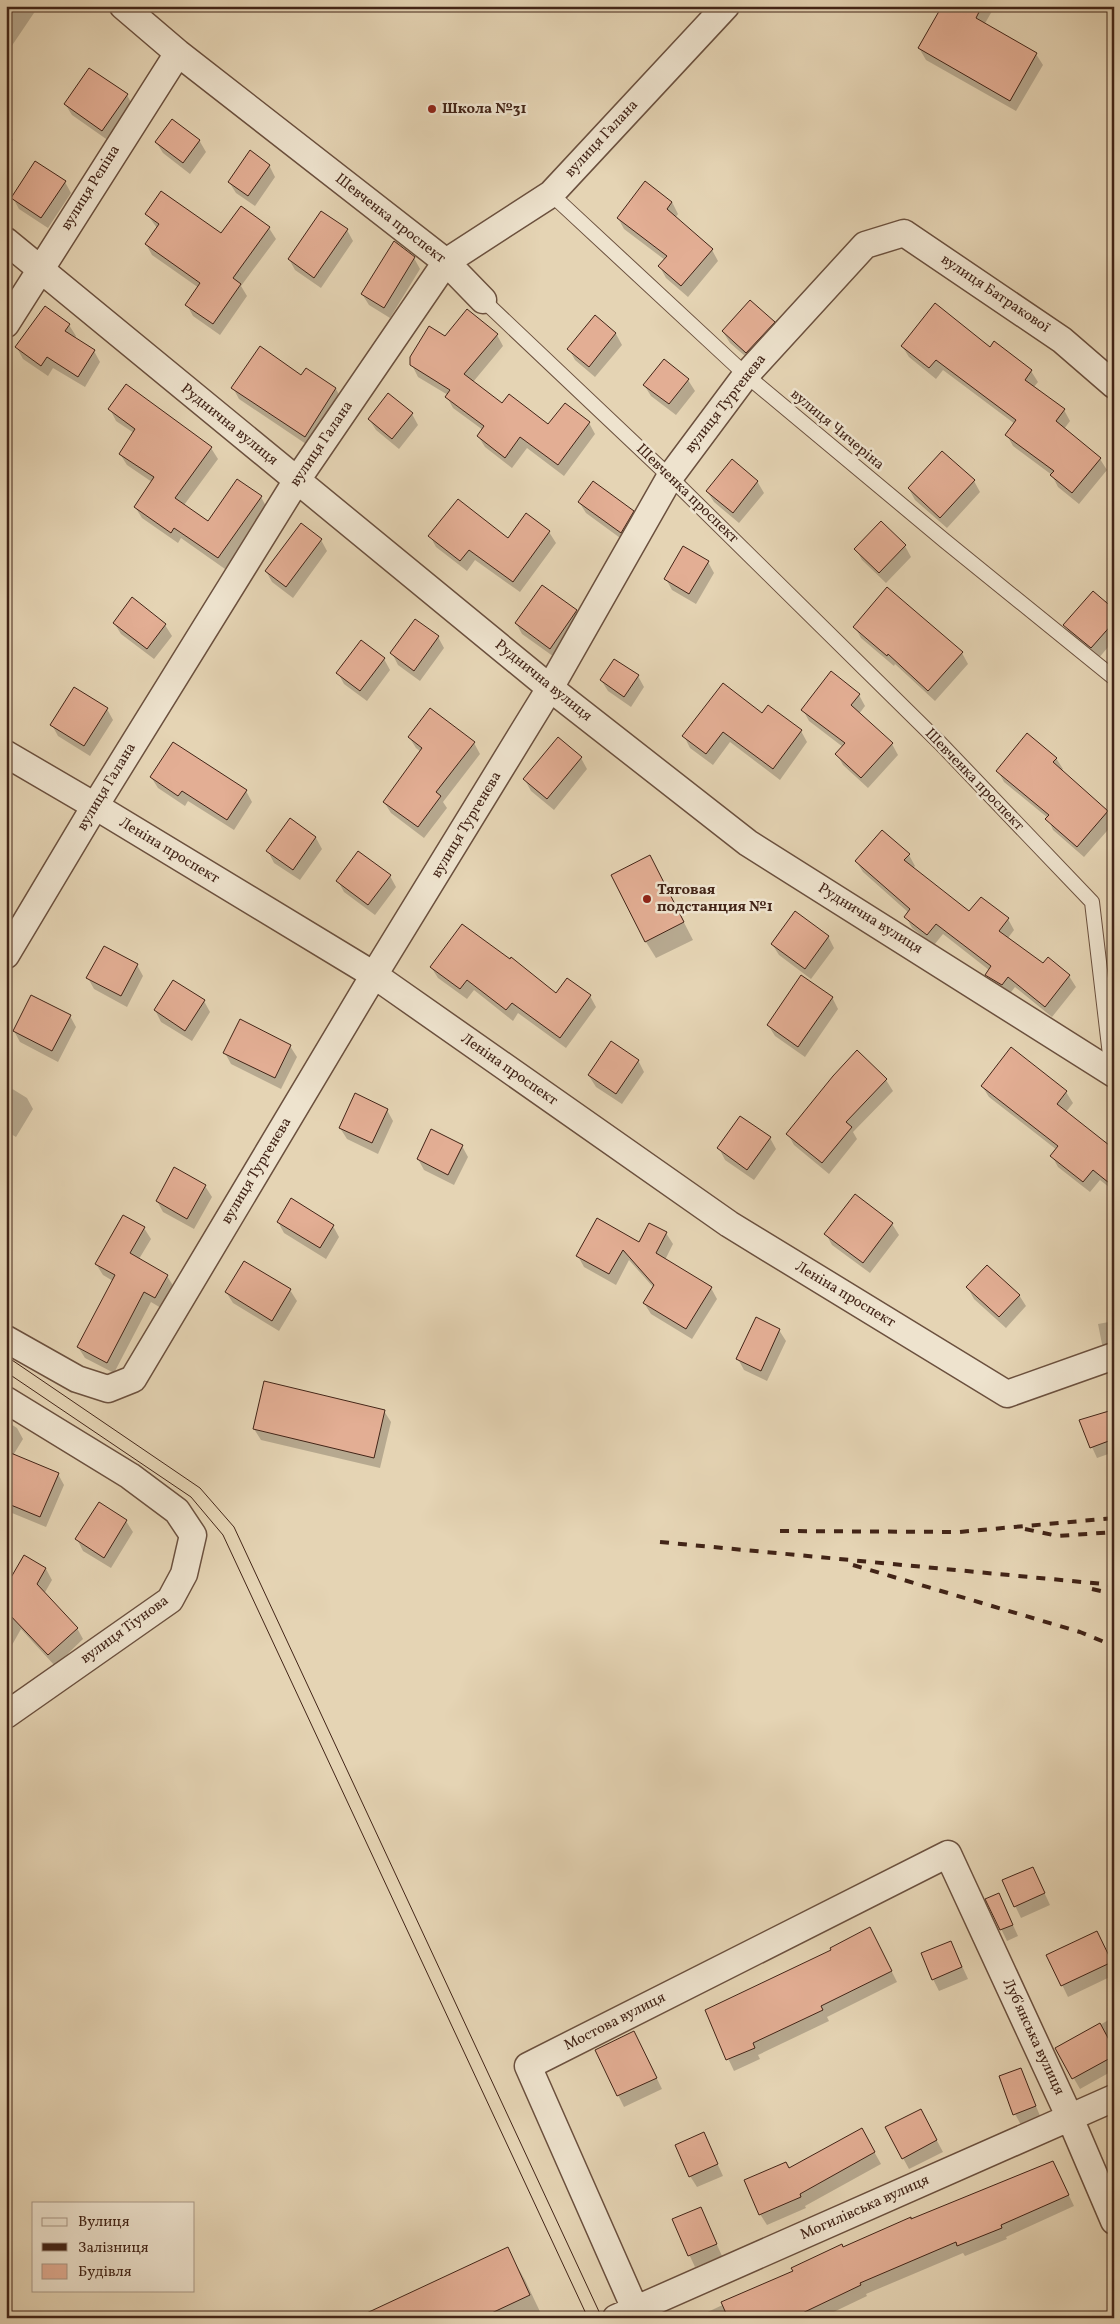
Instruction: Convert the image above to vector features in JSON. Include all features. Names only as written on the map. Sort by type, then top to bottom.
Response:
[{"type":"street","name":"Шевченка проспект","points":[[123,6],[178,53],[446,262],[483,300]]},
{"type":"street","name":"вулиця Галана","points":[[6,955],[95,806],[297,480],[446,262],[550,194],[726,6]]},
{"type":"street","name":"вулиця Рєпіна","points":[[6,324],[178,53]]},
{"type":"street","name":"вулиця Батракової","points":[[865,245],[904,234],[1062,340],[1114,385]]},
{"type":"street","name":"Руднична вулиця","points":[[6,240],[39,270],[550,688],[748,842],[1113,1073]]},
{"type":"street","name":"вулиця Тургенєва","points":[[6,1339],[77,1379],[108,1389],[133,1379],[374,975],[550,688],[670,477],[746,375],[865,245]]},
{"type":"street","name":"Леніна проспект","points":[[6,754],[374,975],[729,1224],[1007,1394],[1114,1356]]},
{"type":"street","name":"вулиця Тіунова","points":[[6,1400],[130,1476],[154,1493],[177,1510],[193,1535],[184,1574],[170,1600],[6,1715]]},
{"type":"street","name":"Луб'янська вулиця","points":[[948,1854],[1070,2118],[1114,2221]]},
{"type":"street","name":"Мостова вулиця","points":[[630,2315],[528,2066],[948,1854]]},
{"type":"street","name":"Могилівська вулиця","points":[[630,2315],[1114,2098]]},
{"type":"lane","name":"вулиця Чичеріна","points":[[550,194],[746,375],[945,541],[1114,678]]},
{"type":"lane","name":"Шевченка проспект","points":[[483,300],[670,477],[940,744],[1092,902],[1113,1073]]},
{"type":"building","points":[[942,6],[982,6],[976,18],[1037,53],[1010,101],[918,48]]},
{"type":"building","points":[[89,68],[128,94],[102,131],[64,104]]},
{"type":"building","points":[[172,119],[200,140],[183,163],[155,142]]},
{"type":"building","points":[[250,150],[270,165],[248,196],[228,182]]},
{"type":"building","points":[[35,161],[66,181],[41,218],[11,198]]},
{"type":"building","points":[[645,181],[672,202],[667,209],[713,249],[681,286],[658,266],[667,256],[617,218]]},
{"type":"building","points":[[161,191],[221,233],[241,206],[270,227],[233,278],[241,284],[213,324],[185,305],[200,283],[145,244],[159,224],[145,214]]},
{"type":"building","points":[[321,211],[348,229],[314,278],[288,259]]},
{"type":"building","points":[[394,241],[415,257],[384,308],[361,294]]},
{"type":"building","points":[[750,300],[775,322],[746,353],[722,331]]},
{"type":"building","points":[[935,303],[990,347],[994,341],[1032,370],[1025,380],[1065,409],[1056,421],[1101,458],[1072,493],[1050,475],[1054,471],[1005,435],[1016,420],[936,360],[929,368],[901,346]]},
{"type":"building","points":[[45,306],[70,324],[65,331],[95,350],[78,377],[47,357],[41,366],[15,347]]},
{"type":"building","points":[[467,309],[498,334],[464,374],[502,403],[509,394],[548,424],[565,403],[590,422],[558,465],[520,437],[505,458],[477,436],[484,426],[445,397],[450,390],[410,365],[410,357],[429,326],[445,336]]},
{"type":"building","points":[[595,315],[616,333],[589,367],[567,349]]},
{"type":"building","points":[[260,346],[301,375],[306,368],[336,388],[305,437],[231,388]]},
{"type":"building","points":[[664,359],[689,379],[669,404],[643,385]]},
{"type":"building","points":[[126,384],[212,447],[175,498],[208,521],[237,479],[262,496],[218,558],[174,528],[171,533],[134,507],[154,477],[119,454],[135,429],[108,409]]},
{"type":"building","points":[[388,393],[413,413],[392,439],[368,419]]},
{"type":"building","points":[[942,451],[975,480],[940,518],[908,488]]},
{"type":"building","points":[[732,459],[758,481],[733,513],[706,491]]},
{"type":"building","points":[[593,481],[634,511],[621,533],[578,502]]},
{"type":"building","points":[[458,499],[508,538],[526,513],[550,531],[513,582],[469,550],[460,561],[428,536]]},
{"type":"building","points":[[881,521],[906,545],[879,573],[854,549]]},
{"type":"building","points":[[301,523],[322,539],[286,587],[265,571]]},
{"type":"building","points":[[683,546],[709,561],[689,594],[664,579]]},
{"type":"building","points":[[542,585],[577,610],[550,649],[515,623]]},
{"type":"building","points":[[887,587],[963,652],[928,691],[888,654],[887,656],[853,627]]},
{"type":"building","points":[[1093,591],[1114,609],[1114,622],[1091,648],[1063,625]]},
{"type":"building","points":[[132,597],[166,624],[147,649],[113,623]]},
{"type":"building","points":[[415,619],[439,636],[414,671],[390,653]]},
{"type":"building","points":[[361,640],[385,658],[360,691],[336,673]]},
{"type":"building","points":[[614,659],[639,675],[624,697],[600,680]]},
{"type":"building","points":[[831,671],[860,694],[851,705],[893,743],[861,778],[835,754],[845,743],[801,710]]},
{"type":"building","points":[[723,683],[762,713],[768,705],[802,730],[773,769],[723,732],[706,754],[682,736]]},
{"type":"building","points":[[74,687],[108,708],[84,746],[50,725]]},
{"type":"building","points":[[430,708],[475,742],[436,792],[441,796],[418,827],[383,802],[422,748],[408,737]]},
{"type":"building","points":[[1027,733],[1057,758],[1053,762],[1108,811],[1077,847],[1045,819],[1049,815],[996,771]]},
{"type":"building","points":[[558,737],[582,757],[547,799],[523,779]]},
{"type":"building","points":[[173,742],[247,790],[227,820],[182,791],[178,796],[150,777]]},
{"type":"building","points":[[290,818],[316,837],[293,870],[266,851]]},
{"type":"building","points":[[882,830],[910,854],[904,860],[969,911],[981,897],[1009,918],[999,931],[1043,963],[1048,957],[1070,975],[1045,1007],[1008,977],[1002,985],[985,975],[991,966],[936,924],[927,935],[904,917],[910,909],[855,861]]},
{"type":"building","points":[[358,851],[391,875],[368,905],[336,881]]},
{"type":"building","name":"Тяговая подстанция №1","points":[[650,855],[684,922],[645,942],[611,875]]},
{"type":"building","points":[[795,911],[829,936],[805,969],[771,944]]},
{"type":"building","points":[[462,924],[510,959],[511,957],[556,993],[567,978],[591,995],[560,1038],[512,1003],[506,1010],[467,980],[460,989],[430,967]]},
{"type":"building","points":[[104,946],[138,964],[121,996],[86,978]]},
{"type":"building","points":[[801,975],[833,997],[798,1047],[767,1025]]},
{"type":"building","points":[[173,980],[205,1000],[185,1031],[154,1010]]},
{"type":"building","points":[[31,995],[71,1015],[52,1051],[13,1031]]},
{"type":"building","points":[[240,1019],[291,1045],[275,1078],[223,1053]]},
{"type":"building","points":[[611,1041],[639,1060],[616,1094],[588,1075]]},
{"type":"building","points":[[1011,1047],[1067,1091],[1057,1104],[1114,1149],[1114,1187],[1093,1170],[1083,1182],[1050,1156],[1058,1146],[981,1086]]},
{"type":"building","points":[[857,1050],[887,1079],[846,1122],[852,1127],[822,1163],[786,1134],[833,1076]]},
{"type":"building","points":[[355,1093],[388,1109],[372,1143],[339,1128]]},
{"type":"building","points":[[740,1116],[771,1137],[747,1170],[717,1148]]},
{"type":"building","points":[[431,1129],[463,1145],[448,1175],[417,1159]]},
{"type":"building","points":[[174,1167],[206,1185],[187,1219],[156,1201]]},
{"type":"building","points":[[855,1194],[893,1223],[863,1263],[824,1234]]},
{"type":"building","points":[[291,1198],[334,1225],[320,1248],[277,1222]]},
{"type":"building","points":[[123,1215],[145,1227],[130,1253],[168,1275],[155,1298],[144,1292],[107,1363],[77,1347],[115,1275],[95,1264]]},
{"type":"building","points":[[597,1218],[639,1242],[649,1223],[667,1232],[656,1253],[712,1287],[686,1329],[643,1303],[654,1285],[623,1250],[609,1274],[576,1256]]},
{"type":"building","points":[[244,1261],[291,1289],[272,1321],[225,1292]]},
{"type":"building","points":[[987,1265],[1020,1295],[999,1317],[966,1287]]},
{"type":"building","points":[[756,1317],[780,1329],[761,1371],[736,1359]]},
{"type":"building","points":[[264,1381],[385,1410],[374,1458],[253,1429]]},
{"type":"building","points":[[1109,1411],[1114,1429],[1114,1439],[1090,1448],[1079,1420]]},
{"type":"building","points":[[6,1451],[59,1473],[40,1517],[6,1503]]},
{"type":"building","points":[[99,1502],[127,1520],[104,1558],[75,1539]]},
{"type":"building","points":[[24,1555],[46,1568],[37,1584],[78,1628],[48,1655],[6,1611],[6,1586]]},
{"type":"building","points":[[1033,1867],[1045,1893],[1014,1907],[1002,1880]]},
{"type":"building","points":[[999,1893],[1013,1925],[1000,1930],[985,1899]]},
{"type":"building","points":[[870,1927],[892,1971],[821,2006],[823,2010],[753,2043],[755,2048],[726,2060],[705,2010],[831,1950],[830,1948]]},
{"type":"building","points":[[1097,1931],[1112,1962],[1061,1986],[1046,1955]]},
{"type":"building","points":[[951,1941],[962,1967],[932,1980],[921,1953]]},
{"type":"building","points":[[1100,2023],[1114,2049],[1114,2056],[1072,2079],[1055,2048]]},
{"type":"building","points":[[634,2031],[657,2078],[617,2096],[595,2050]]},
{"type":"building","points":[[1021,2068],[1036,2106],[1013,2115],[999,2076]]},
{"type":"building","points":[[921,2109],[937,2140],[902,2159],[885,2127]]},
{"type":"building","points":[[862,2128],[875,2152],[800,2194],[801,2197],[759,2215],[744,2180],[786,2162],[789,2168]]},
{"type":"building","points":[[704,2132],[718,2164],[689,2177],[675,2145]]},
{"type":"building","points":[[1053,2161],[1069,2195],[1001,2225],[1002,2228],[957,2246],[956,2242],[860,2283],[861,2285],[792,2318],[728,2318],[721,2302],[793,2271],[791,2268],[842,2244],[843,2247],[911,2217],[911,2219]]},
{"type":"building","points":[[701,2207],[717,2244],[688,2256],[672,2219]]},
{"type":"building","points":[[508,2247],[530,2295],[481,2318],[356,2318]]},
{"type":"tram line","points":[[6,1356],[200,1488],[234,1527],[602,2318]]},
{"type":"tram line","points":[[6,1372],[191,1497],[223,1535],[588,2318]]},
{"type":"railway","points":[[780,1531],[959,1532],[1114,1518]]},
{"type":"railway","points":[[1025,1529],[1058,1536],[1114,1532]]},
{"type":"railway","points":[[660,1542],[1114,1585]]},
{"type":"railway","points":[[853,1565],[1080,1632],[1114,1646]]},
{"type":"railway","points":[[1092,1589],[1114,1594]]},
{"type":"place","name":"Школа №31","points":[[432,109]]},
{"type":"place","name":"Тяговая подстанция №1","points":[[647,899]]}]
